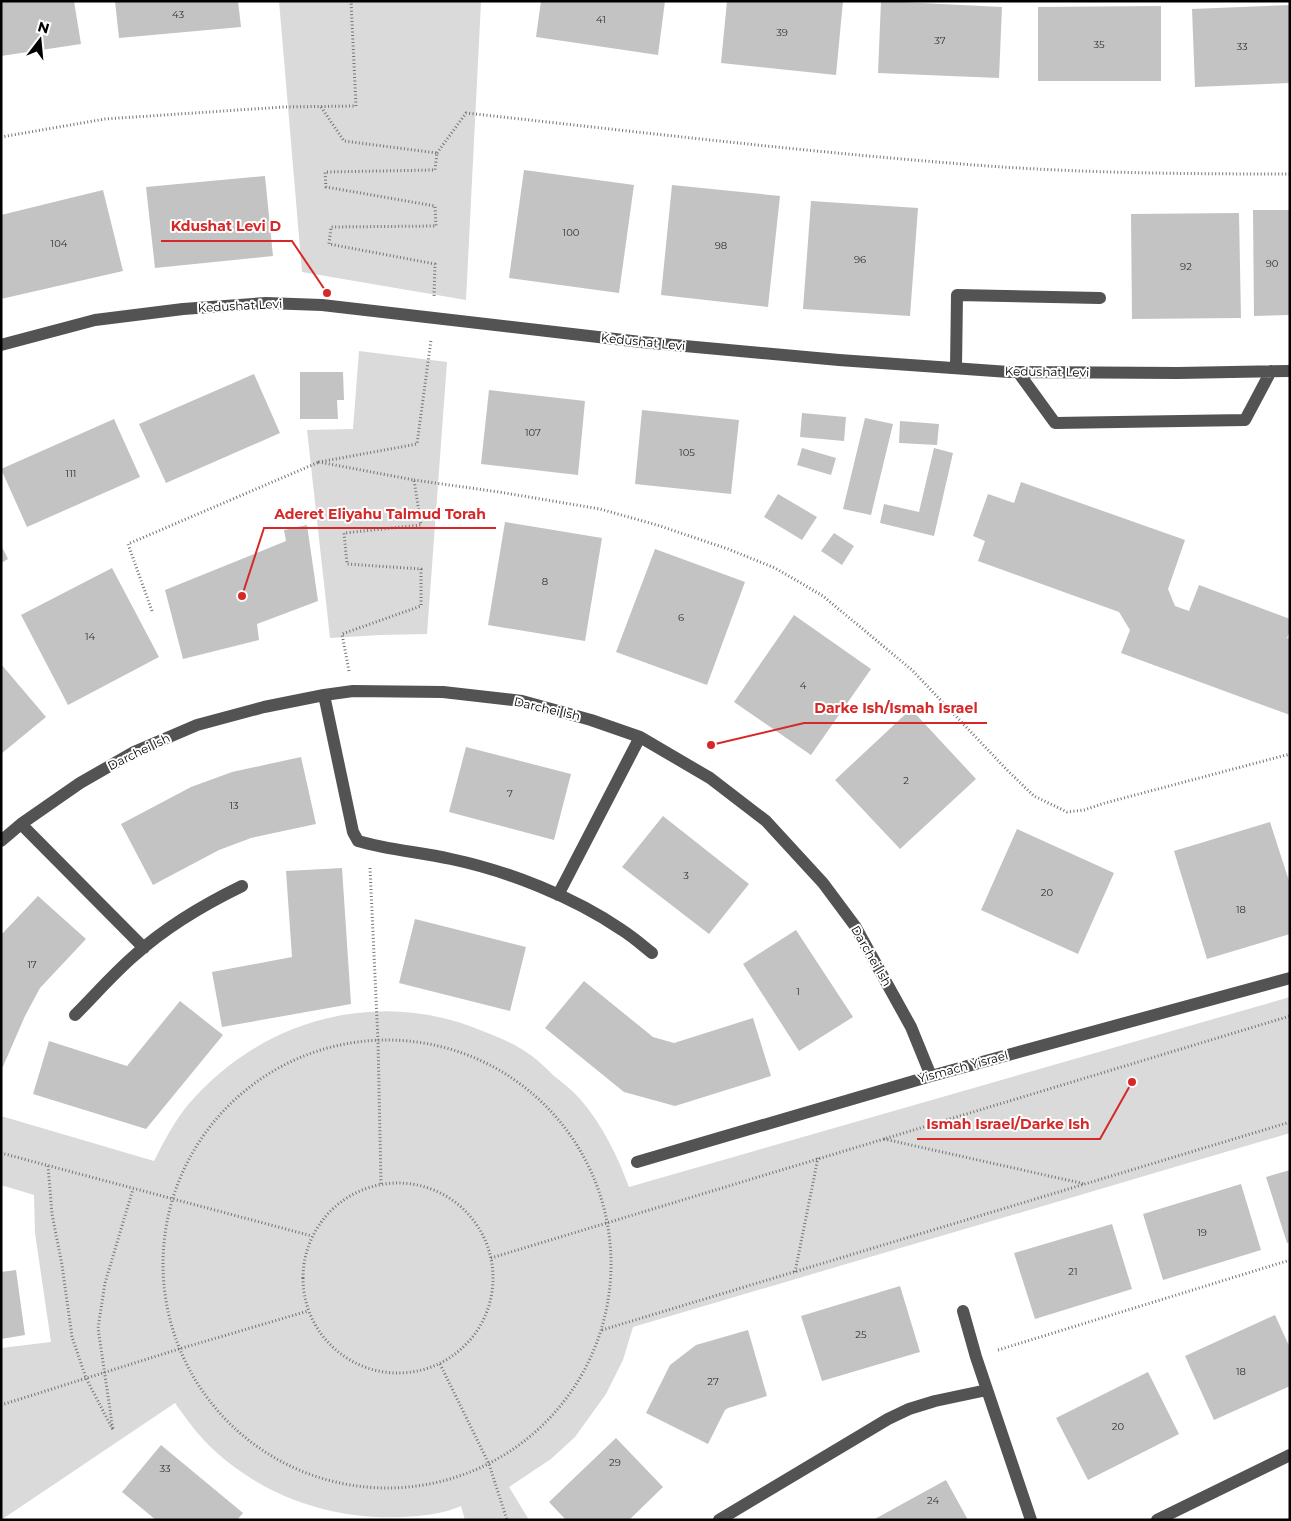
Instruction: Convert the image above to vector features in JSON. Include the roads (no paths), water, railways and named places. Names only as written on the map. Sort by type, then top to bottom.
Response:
[{"type":"street","points":[[956,368],[957,295],[1100,298]]},
{"type":"street","name":"Kedushat Levi","points":[[1,345],[95,320],[183,309],[266,303],[322,305],[641,342],[840,360],[956,368],[1018,372],[1178,373],[1290,371]]},
{"type":"street","points":[[1018,372],[1054,424],[1245,420],[1271,371]]},
{"type":"street","name":"Darchei Ish","points":[[1,841],[21,824],[80,783],[134,752],[197,725],[264,707],[353,691],[443,692],[522,701],[591,720],[640,737],[710,778],[766,821],[823,884],[855,926],[910,1027],[931,1076]]},
{"type":"street","points":[[324,695],[353,832],[358,841],[452,859],[498,872],[558,896],[610,922],[652,953]]},
{"type":"street","points":[[558,896],[640,737]]},
{"type":"street","points":[[21,824],[144,948]]},
{"type":"street","points":[[75,1015],[135,955],[166,930],[207,903],[242,886]]},
{"type":"street","name":"Yismach Yisrael","points":[[637,1162],[931,1076],[1290,978]]},
{"type":"street","points":[[963,1311],[976,1357],[1031,1520]]},
{"type":"street","points":[[719,1520],[888,1418],[935,1400],[987,1390]]},
{"type":"street","points":[[1157,1520],[1290,1455]]},
{"type":"place","name":"Kdushat Levi D","points":[[327,293]]},
{"type":"place","name":"Aderet Eliyahu Talmud Torah","points":[[242,596]]},
{"type":"place","name":"Darke Ish/Ismah Israel","points":[[711,745]]},
{"type":"place","name":"Ismah Israel/Darke Ish","points":[[1132,1082]]}]
